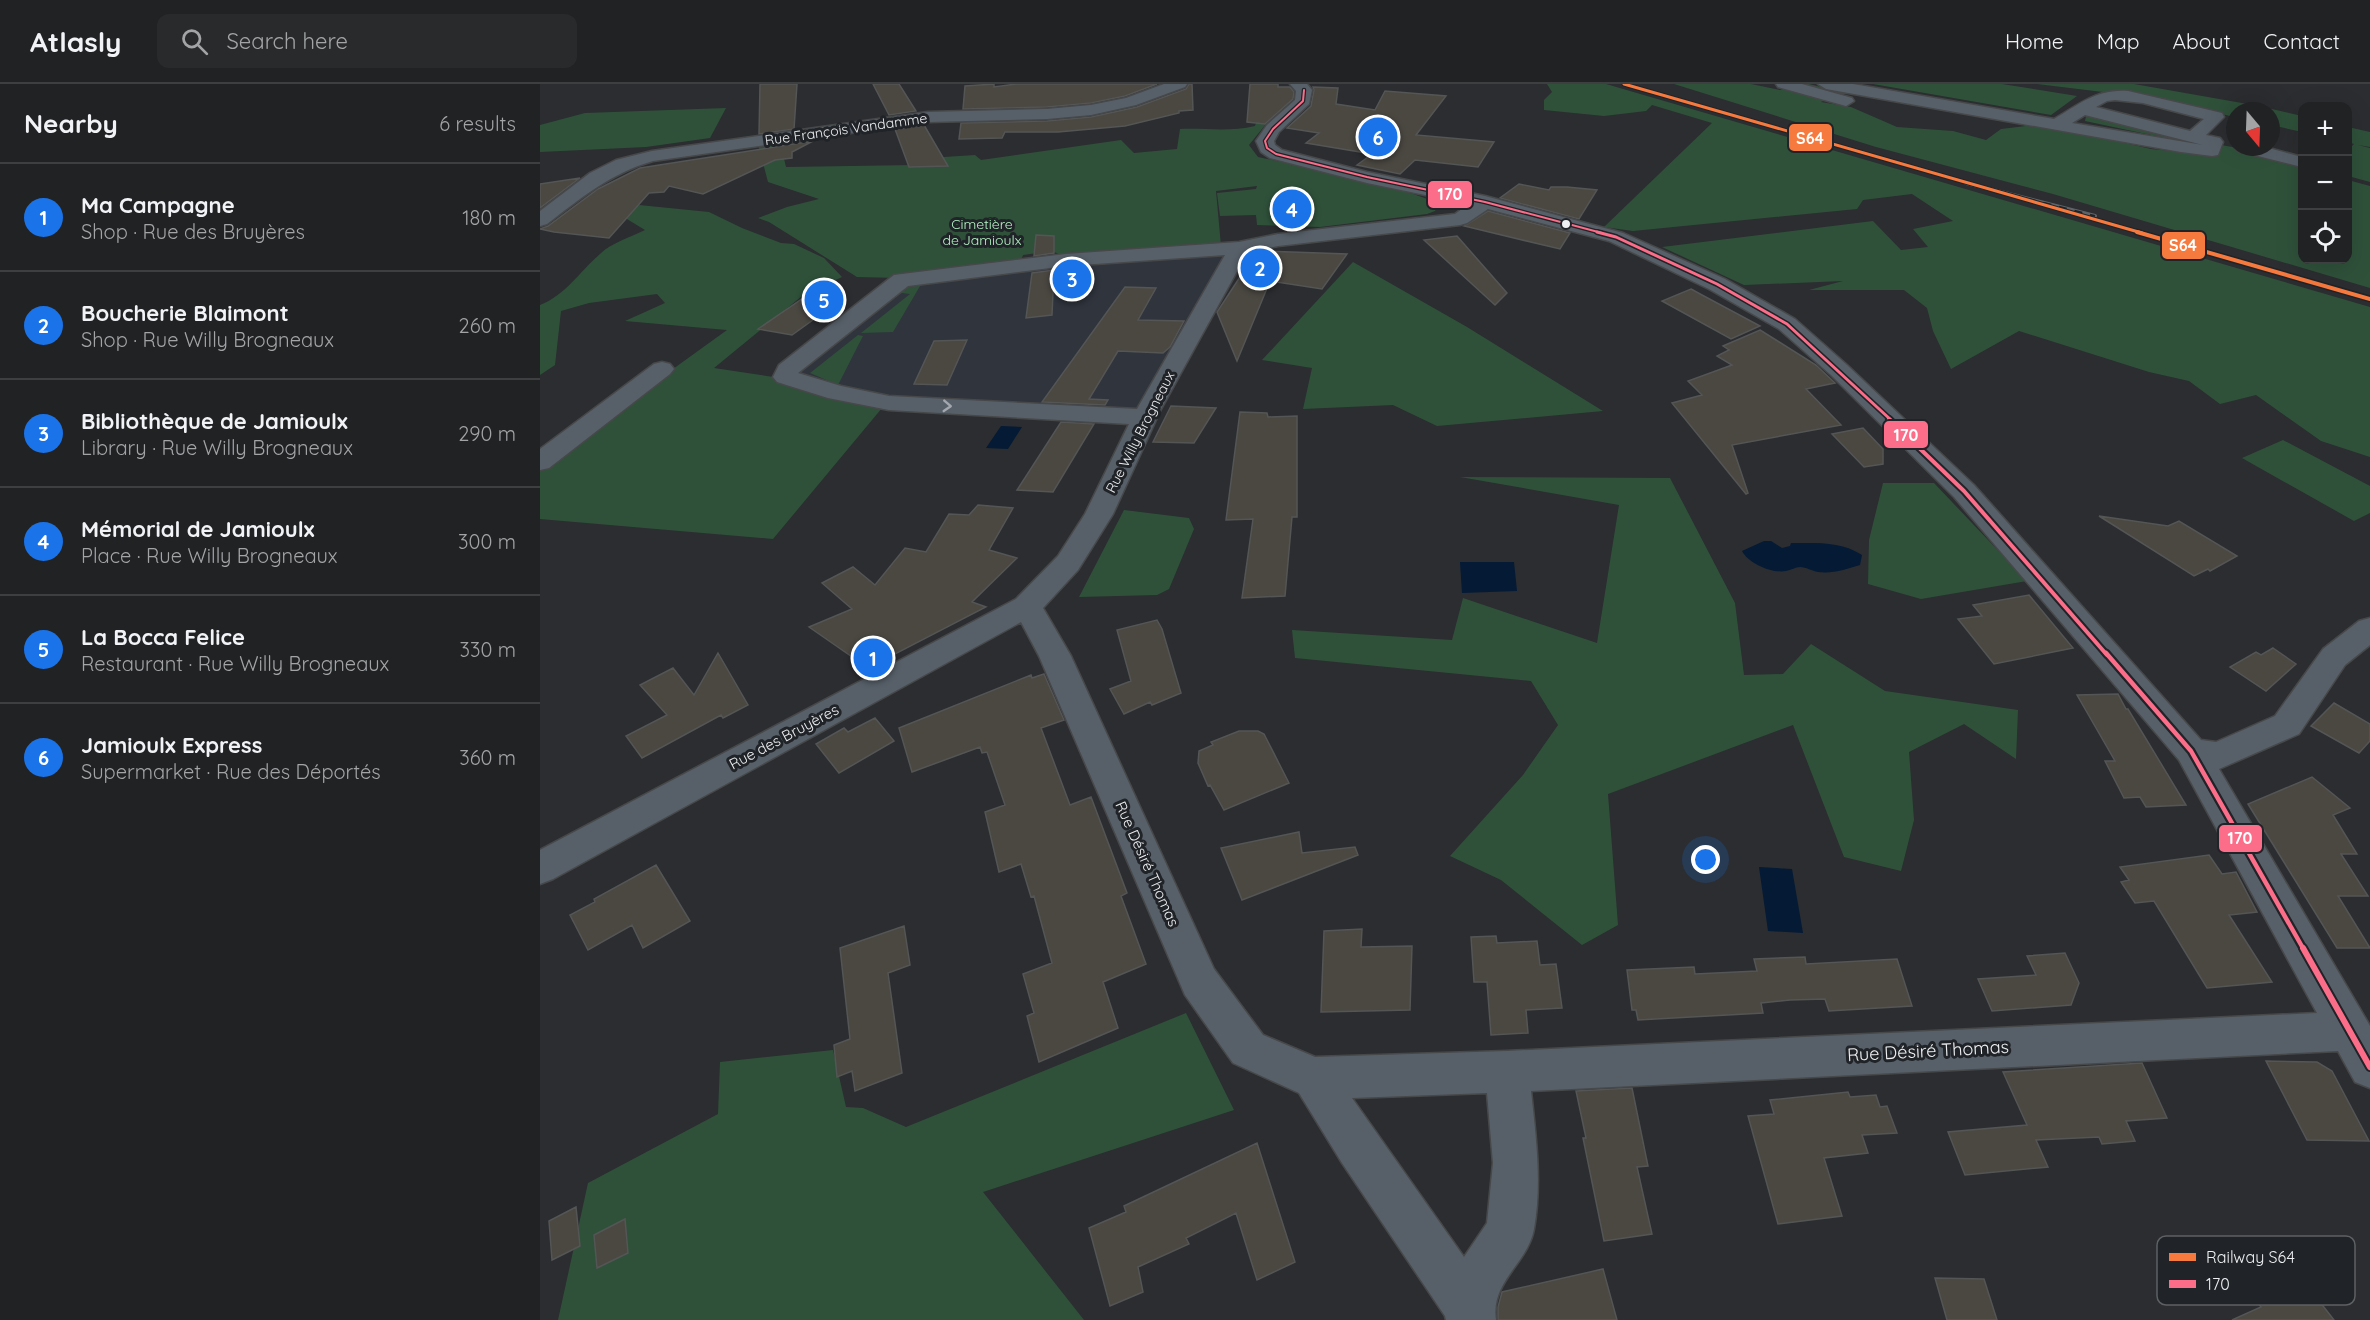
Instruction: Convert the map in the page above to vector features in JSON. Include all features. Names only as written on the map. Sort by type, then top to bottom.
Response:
[{"type":"street","points":[[1784,84],[1841,100],[1969,125],[1981,111]]},
{"type":"street","points":[[1827,84],[2212,151],[2214,142]]},
{"type":"street","name":"Rue François Vandamme","points":[[540,220],[580,189],[622,164],[652,156],[928,117],[1047,114],[1091,110],[1130,102],[1174,86]]},
{"type":"street","points":[[1301,87],[1303,101],[1265,141],[1268,148],[1276,154],[1367,177],[1485,202],[1616,237],[1717,284],[1787,324],[1839,370],[1964,491],[2191,751],[2370,1067]]},
{"type":"street","points":[[2058,124],[2098,98],[2112,95],[2129,96],[2216,117],[2194,136]]},
{"type":"street","points":[[2083,109],[2226,144]]},
{"type":"street","points":[[2279,156],[2298,161]]},
{"type":"street","points":[[550,190],[580,189]]},
{"type":"street","points":[[540,208],[569,191],[580,189]]},
{"type":"street","points":[[1146,417],[889,403],[837,393],[785,377],[787,370],[902,280],[1065,260],[1239,248],[1278,240],[1460,219],[1485,202]]},
{"type":"street","name":"Rue Willy Brogneaux","points":[[1027,606],[1068,563],[1099,514],[1146,417],[1239,248]]},
{"type":"street","points":[[540,462],[662,369]]},
{"type":"street","name":"Rue des Bruyères","points":[[540,868],[1027,606]]},
{"type":"street","name":"Rue Désiré Thomas","points":[[1027,606],[1055,656],[1199,982],[1248,1049],[1314,1078],[1508,1072],[2349,1031]]},
{"type":"street","points":[[2191,751],[2219,756],[2288,725],[2334,657],[2370,629]]},
{"type":"street","points":[[1470,1313],[1480,1276],[1510,1231],[1516,1163],[1508,1072]]},
{"type":"street","points":[[1314,1078],[1470,1313]]},
{"type":"shaded area","points":[[1228,253],[1140,415],[906,399],[850,391],[794,372],[909,283],[1023,269]]},
{"type":"green space","points":[[1547,84],[1606,84],[2370,307],[2370,457],[2321,441],[2256,395],[2220,404],[2189,381],[2149,372],[2019,331],[1951,369],[1933,331],[1927,308],[1904,290],[1809,290],[1843,281],[1744,285],[1662,247],[1873,221],[1901,250],[1928,247],[1913,229],[1953,221],[1912,194],[1863,200],[1857,209],[1633,231],[1604,227],[1712,123],[1652,105],[1646,111],[1604,116],[1544,110],[1544,100],[1552,92]]},
{"type":"green space","points":[[1674,84],[1751,84],[1780,90],[1800,84],[1809,84],[1842,92],[1821,102],[1851,107],[1897,127],[1953,131],[1986,140],[2001,129],[2043,124],[2151,149],[2213,155],[2221,149],[2221,145],[2226,146],[2226,156],[2272,156],[2298,166],[2298,264],[2352,264],[2352,181],[2370,186],[2370,288],[2053,194],[1876,147]]},
{"type":"green space","points":[[1873,84],[2002,84],[2077,96],[2051,115]]},
{"type":"green space","points":[[2037,84],[2134,84],[2236,102],[2226,102],[2226,115],[2136,96]]},
{"type":"green space","name":"Cimetière de Jamioulx","points":[[1263,102],[1270,119],[1249,145],[1258,157],[1390,187],[1433,201],[1437,207],[1435,211],[1427,214],[1320,227],[1257,225],[1256,215],[1220,216],[1217,193],[1256,189],[1257,186],[1216,191],[1221,246],[1065,256],[1051,251],[1023,255],[1020,263],[899,278],[857,277],[769,222],[758,218],[787,207],[819,199],[768,182],[758,144],[780,142],[786,167],[914,165],[933,163],[944,157],[975,155],[981,160],[1121,140],[1134,153],[1177,149],[1180,129],[1227,129],[1255,126]]},
{"type":"green space","points":[[726,108],[710,138],[646,147],[540,152],[540,125],[585,113]]},
{"type":"green space","points":[[2280,111],[2298,115],[2298,131],[2280,127]]},
{"type":"green space","points":[[2086,116],[2095,116],[2177,137],[2170,139],[2085,121]]},
{"type":"green space","points":[[2352,128],[2370,132],[2370,147],[2358,145],[2370,148],[2370,182],[2352,177],[2352,146],[2354,144],[2352,143]]},
{"type":"green space","points":[[639,205],[709,212],[742,228],[781,243],[794,244],[824,258],[842,277],[802,296],[714,368],[793,380],[815,386],[833,400],[887,402],[773,539],[540,519],[540,465],[727,330],[625,321],[665,303],[657,294],[589,303],[561,311],[555,365],[540,375],[540,305],[565,289],[605,250],[645,230],[617,213]]},
{"type":"green space","points":[[1353,262],[1467,327],[1603,411],[1437,426],[1393,405],[1303,409],[1312,368],[1262,360]]},
{"type":"green space","points":[[923,281],[893,332],[861,333],[910,294],[895,292]]},
{"type":"green space","points":[[858,335],[863,336],[838,385],[810,373]]},
{"type":"green space","points":[[2283,440],[2370,486],[2370,513],[2354,521],[2242,458]]},
{"type":"green space","points":[[1460,477],[1670,478],[1735,603],[1744,675],[1783,674],[1811,644],[1885,691],[2018,710],[2016,759],[1964,724],[1909,752],[1914,820],[1901,871],[1844,857],[1793,725],[1608,794],[1618,925],[1582,945],[1501,880],[1450,856],[1523,775],[1558,725],[1531,681],[1295,658],[1292,630],[1452,640],[1463,598],[1597,643],[1619,505]]},
{"type":"green space","points":[[1883,483],[1934,483],[2027,581],[1921,599],[1868,584],[1869,540]]},
{"type":"green space","points":[[1124,510],[1189,518],[1194,529],[1169,589],[1157,595],[1079,597]]},
{"type":"green space","points":[[1186,1013],[1234,1110],[983,1192],[1084,1320],[558,1320],[588,1183],[718,1114],[720,1062],[833,1050],[846,1107],[863,1108],[906,1127]]},
{"type":"water","points":[[1001,426],[1022,427],[1008,449],[986,448]]},
{"type":"water","points":[[1764,541],[1771,541],[1782,548],[1790,546],[1791,543],[1828,544],[1846,547],[1862,555],[1860,565],[1834,572],[1818,572],[1800,567],[1786,571],[1774,571],[1749,560],[1742,551]]},
{"type":"water","points":[[1460,562],[1514,562],[1517,591],[1462,593]]},
{"type":"water","points":[[1759,867],[1792,869],[1803,933],[1768,931]]},
{"type":"building","points":[[760,84],[797,84],[794,129],[759,134]]},
{"type":"building","points":[[873,84],[899,84],[916,111],[889,115]]},
{"type":"building","points":[[994,84],[994,87],[1016,84],[1157,84],[1125,96],[1091,103],[1047,107],[963,109],[965,86]]},
{"type":"building","points":[[1189,84],[1192,84],[1193,110],[1179,111],[1179,113],[1125,126],[1058,132],[1005,132],[1002,138],[959,139],[961,123],[1047,121],[1091,117],[1137,107],[1186,89]]},
{"type":"building","points":[[1250,84],[1278,84],[1278,87],[1290,87],[1294,92],[1293,99],[1265,124],[1247,122]]},
{"type":"building","points":[[1313,87],[1338,88],[1336,104],[1375,110],[1385,91],[1446,96],[1416,135],[1494,142],[1478,167],[1415,160],[1400,174],[1357,165],[1372,154],[1306,143],[1319,133],[1287,128],[1311,106]]},
{"type":"building","points":[[924,125],[948,166],[909,167],[895,129]]},
{"type":"building","points":[[813,141],[792,152],[792,158],[775,160],[703,194],[669,186],[664,192],[649,193],[609,238],[540,229],[548,226],[598,189],[640,168]]},
{"type":"building","points":[[580,178],[540,208],[540,184]]},
{"type":"building","points":[[1519,184],[1549,190],[1551,187],[1567,187],[1597,190],[1579,219],[1500,198]]},
{"type":"building","points":[[1488,211],[1570,233],[1560,249],[1464,226]]},
{"type":"building","points":[[1036,235],[1054,236],[1054,253],[1034,256]]},
{"type":"building","points":[[1457,236],[1507,293],[1495,305],[1424,240]]},
{"type":"building","points":[[1265,251],[1347,254],[1322,289],[1270,281],[1237,361],[1217,312],[1255,254]]},
{"type":"building","points":[[1054,270],[1052,315],[1026,318],[1032,273]]},
{"type":"building","points":[[1125,287],[1156,288],[1138,320],[1184,321],[1170,347],[1163,353],[1118,351],[1089,399],[1108,400],[1105,405],[1042,402]]},
{"type":"building","points":[[1691,289],[1760,326],[1731,339],[1662,301]]},
{"type":"building","points":[[809,294],[842,299],[792,335],[758,329]]},
{"type":"building","points":[[1760,330],[1816,365],[1835,383],[1806,389],[1841,425],[1732,445],[1748,493],[1746,494],[1672,403],[1702,395],[1688,381],[1732,365],[1717,356],[1729,350],[1723,346]]},
{"type":"building","points":[[967,340],[947,385],[914,384],[934,341]]},
{"type":"building","points":[[1171,406],[1216,408],[1194,443],[1153,442]]},
{"type":"building","points":[[1240,412],[1267,413],[1268,417],[1297,416],[1297,517],[1292,517],[1285,596],[1242,598],[1253,519],[1226,520]]},
{"type":"building","points":[[1061,422],[1094,424],[1053,492],[1017,490]]},
{"type":"building","points":[[1863,428],[1883,449],[1883,464],[1864,467],[1832,434]]},
{"type":"building","points":[[978,505],[1013,508],[989,550],[1017,558],[972,602],[986,607],[868,668],[809,627],[852,609],[822,583],[853,567],[875,585],[905,548],[926,552],[949,514],[969,515]]},
{"type":"building","points":[[2099,516],[2168,526],[2179,521],[2237,556],[2210,571],[2208,569],[2194,576]]},
{"type":"building","points":[[2029,595],[2073,648],[1994,664],[1958,619],[1982,616],[1973,605]]},
{"type":"building","points":[[1157,620],[1162,629],[1181,693],[1152,705],[1150,702],[1124,714],[1110,689],[1131,681],[1117,630]]},
{"type":"building","points":[[2273,648],[2296,664],[2266,691],[2230,667],[2256,652],[2261,655]]},
{"type":"building","points":[[718,653],[748,705],[723,718],[721,715],[642,758],[626,736],[667,715],[640,685],[673,668],[694,695]]},
{"type":"building","points":[[1044,674],[1064,720],[1041,728],[1070,805],[1091,797],[1127,893],[1121,896],[1146,964],[1103,982],[1118,1028],[1039,1062],[1027,1016],[1034,1013],[1023,974],[1052,963],[1034,896],[1031,897],[1021,864],[999,872],[985,812],[1005,805],[987,752],[982,753],[980,747],[912,772],[899,728],[1031,675],[1032,678]]},
{"type":"building","points":[[2118,694],[2186,805],[2146,807],[2140,797],[2124,798],[2105,761],[2115,761],[2077,695]]},
{"type":"building","points":[[2334,703],[2370,724],[2370,741],[2359,753],[2311,726]]},
{"type":"building","points":[[875,718],[894,741],[839,773],[816,744],[844,728],[848,732]]},
{"type":"building","points":[[1239,731],[1258,731],[1264,734],[1289,783],[1224,810],[1210,785],[1208,786],[1198,763],[1199,751],[1213,745],[1211,742]]},
{"type":"building","points":[[2312,777],[2350,808],[2333,815],[2357,854],[2341,854],[2368,896],[2338,896],[2370,948],[2337,948],[2248,804]]},
{"type":"building","points":[[1299,832],[1302,853],[1355,847],[1358,855],[1242,900],[1221,848]]},
{"type":"building","points":[[2209,855],[2222,874],[2236,872],[2257,912],[2229,915],[2272,982],[2207,988],[2154,901],[2135,903],[2121,882],[2129,880],[2120,867]]},
{"type":"building","points":[[656,865],[690,921],[643,948],[632,925],[588,950],[570,915]]},
{"type":"building","points":[[904,926],[910,965],[888,973],[902,1073],[855,1091],[852,1071],[837,1077],[834,1045],[850,1039],[840,948]]},
{"type":"building","points":[[1362,929],[1361,947],[1412,946],[1410,1010],[1321,1012],[1324,931]]},
{"type":"building","points":[[1496,936],[1497,943],[1537,941],[1540,965],[1556,964],[1562,1008],[1526,1010],[1528,1033],[1491,1035],[1487,982],[1474,982],[1471,937]]},
{"type":"building","points":[[2065,953],[2079,983],[2071,1005],[1992,1011],[1978,979],[2036,975],[2027,956]]},
{"type":"building","points":[[1805,957],[1806,964],[1897,959],[1912,1006],[1829,1011],[1825,999],[1790,1000],[1761,1003],[1763,1013],[1638,1020],[1636,1010],[1632,1010],[1627,970],[1694,967],[1695,974],[1757,971],[1754,959]]},
{"type":"building","points":[[2266,1061],[2317,1062],[2332,1071],[2369,1141],[2307,1140]]},
{"type":"building","points":[[2142,1063],[2167,1118],[2126,1121],[2135,1141],[2102,1144],[2099,1137],[2036,1140],[2048,1167],[1965,1175],[1948,1132],[2027,1125],[2003,1072]]},
{"type":"building","points":[[1632,1088],[1648,1166],[1637,1167],[1652,1234],[1604,1241],[1576,1091]]},
{"type":"building","points":[[1848,1092],[1850,1097],[1876,1095],[1880,1107],[1887,1106],[1897,1133],[1862,1135],[1868,1153],[1824,1158],[1842,1216],[1778,1224],[1748,1116],[1774,1114],[1770,1100]]},
{"type":"building","points":[[1257,1143],[1295,1262],[1257,1280],[1236,1213],[1186,1238],[1189,1244],[1138,1267],[1143,1292],[1110,1306],[1089,1228],[1126,1212],[1124,1206]]},
{"type":"building","points":[[576,1207],[580,1246],[552,1260],[549,1221]]},
{"type":"building","points":[[625,1219],[628,1253],[597,1268],[594,1235]]},
{"type":"building","points":[[1603,1269],[1617,1320],[1498,1320],[1498,1307],[1502,1292]]},
{"type":"building","points":[[1935,1278],[1984,1279],[1997,1320],[1947,1320]]},
{"type":"building","points":[[2260,1305],[2322,1305],[2334,1320],[2232,1320],[2261,1307]]},
{"type":"railway","points":[[1966,183],[2095,216]]},
{"type":"rail line","name":"S64","points":[[1624,84],[2370,299]]},
{"type":"transit line","name":"170","points":[[1304,90],[1303,101],[1273,129],[1265,141],[1267,148],[1276,154],[1367,177],[1485,202],[1616,237],[1717,284],[1787,324],[1839,370],[1964,491],[2191,751],[2370,1067]]},
{"type":"place","name":"Jamioulx Express","points":[[1378,137]]},
{"type":"place","name":"Mémorial de Jamioulx","points":[[1292,209]]},
{"type":"place","name":"Boucherie Blaimont","points":[[1260,268]]},
{"type":"place","name":"Bibliothèque de Jamioulx","points":[[1072,279]]},
{"type":"place","name":"La Bocca Felice","points":[[824,300]]},
{"type":"place","name":"Ma Campagne","points":[[873,658]]}]
